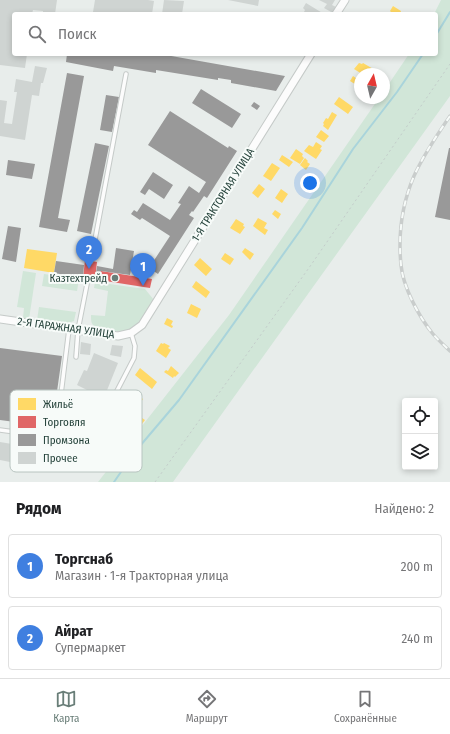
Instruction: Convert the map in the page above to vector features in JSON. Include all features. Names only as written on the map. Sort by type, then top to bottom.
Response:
[{"type":"street","points":[[337,12],[345,0]]},
{"type":"street","name":"1-Я ТРАКТОРНАЯ УЛИЦА","points":[[131,333],[142,325],[310,56]]},
{"type":"street","name":"2-Я ГАРАЖНАЯ УЛИЦА","points":[[0,320],[118,336],[131,333]]},
{"type":"lane","points":[[91,261],[126,74]]},
{"type":"lane","points":[[76,357],[78,330],[88,279]]},
{"type":"lane","points":[[62,390],[69,329]]},
{"type":"lane","points":[[117,390],[134,358],[135,346],[131,333]]},
{"type":"lane","points":[[0,430],[10,431]]},
{"type":"path","points":[[155,482],[311,264],[450,64]]},
{"type":"green space","points":[[441,0],[450,0],[450,96],[173,482],[98,482],[106,472],[142,472],[142,426],[229,315],[375,104],[390,104],[390,82],[408,56],[438,56],[438,12],[435,12]]},
{"type":"green space","points":[[23,271],[36,273],[29,319],[23,318],[24,308],[17,307]]},
{"type":"green space","points":[[44,274],[79,279],[77,291],[42,286]]},
{"type":"green space","points":[[95,282],[145,289],[154,300],[142,318],[132,328],[119,331],[97,328],[92,323],[91,315],[105,316],[108,291],[94,288]]},
{"type":"green space","points":[[39,307],[76,312],[74,321],[65,324],[37,320]]},
{"type":"building: Жильё","points":[[393,6],[401,11],[391,12],[390,11]]},
{"type":"building: Жильё","points":[[359,63],[363,63],[372,68],[355,68]]},
{"type":"building: Жильё","points":[[353,76],[354,77],[354,84],[350,81]]},
{"type":"building: Жильё","points":[[339,97],[353,107],[348,114],[334,104]]},
{"type":"building: Жильё","points":[[332,112],[337,115],[328,130],[323,126],[323,123],[326,118],[328,119]]},
{"type":"building: Жильё","points":[[321,130],[329,136],[324,142],[316,137]]},
{"type":"building: Жильё","points":[[316,142],[322,146],[320,149],[322,150],[316,159],[304,151],[309,145],[313,147]]},
{"type":"building: Жильё","points":[[296,149],[303,154],[302,156],[304,158],[300,164],[290,158]]},
{"type":"building: Жильё","points":[[282,155],[293,162],[289,167],[279,160]]},
{"type":"building: Жильё","points":[[305,158],[310,164],[306,170],[300,165]]},
{"type":"building: Жильё","points":[[272,163],[280,168],[271,181],[263,176]]},
{"type":"building: Жильё","points":[[259,184],[265,189],[258,198],[252,193]]},
{"type":"building: Жильё","points":[[281,189],[288,194],[282,203],[275,198]]},
{"type":"building: Жильё","points":[[275,210],[281,214],[278,219],[272,214]]},
{"type":"building: Жильё","points":[[258,218],[267,223],[264,228],[268,230],[265,235],[253,226]]},
{"type":"building: Жильё","points":[[236,219],[244,224],[243,226],[245,227],[240,234],[230,228]]},
{"type":"building: Жильё","points":[[245,248],[254,254],[250,260],[242,252]]},
{"type":"building: Жильё","points":[[27,249],[57,253],[54,273],[24,268]]},
{"type":"building: Жильё","points":[[225,253],[234,259],[230,265],[221,259]]},
{"type":"building: Жильё","points":[[200,258],[212,269],[206,276],[194,265]]},
{"type":"building: Жильё","points":[[196,281],[210,292],[206,298],[192,287]]},
{"type":"building: Жильё","points":[[191,304],[201,309],[197,318],[187,313]]},
{"type":"building: Жильё","points":[[167,318],[173,321],[171,325],[173,326],[172,328],[164,324]]},
{"type":"building: Жильё","points":[[161,343],[170,346],[168,348],[171,350],[166,358],[156,351]]},
{"type":"building: Жильё","points":[[171,366],[179,373],[173,378],[164,372],[166,370],[168,371]]},
{"type":"building: Жильё","points":[[140,368],[157,382],[152,389],[135,375]]},
{"type":"building: Торговля","points":[[85,260],[97,262],[95,279],[83,278]]},
{"type":"building: Торговля","points":[[101,271],[152,279],[150,288],[99,280]]},
{"type":"building: Промзона","points":[[67,56],[171,56],[285,76],[276,91],[231,83],[231,80],[218,78],[218,80],[156,70],[156,73],[114,66],[113,71],[66,62]]},
{"type":"building: Промзона","points":[[67,73],[84,76],[58,218],[70,220],[67,232],[39,227]]},
{"type":"building: Промзона","points":[[201,89],[241,114],[232,128],[192,103]]},
{"type":"building: Промзона","points":[[106,95],[119,97],[112,132],[100,130]]},
{"type":"building: Промзона","points":[[254,102],[260,106],[257,110],[251,106]]},
{"type":"building: Промзона","points":[[170,111],[228,148],[229,146],[237,151],[207,198],[204,196],[193,212],[192,211],[189,215],[194,218],[158,274],[149,268],[170,236],[142,218],[140,220],[131,214],[134,210],[137,212],[143,203],[170,220],[181,204],[178,203],[189,186],[199,193],[206,182],[148,145]]},
{"type":"building: Промзона","points":[[95,143],[109,146],[91,234],[77,231]]},
{"type":"building: Промзона","points":[[450,148],[450,220],[435,217]]},
{"type":"building: Промзона","points":[[8,160],[35,164],[32,179],[6,175]]},
{"type":"building: Промзона","points":[[153,172],[173,185],[164,199],[149,189],[145,195],[140,192]]},
{"type":"building: Промзона","points":[[8,226],[21,228],[16,262],[2,259]]},
{"type":"building: Промзона","points":[[116,248],[134,251],[130,275],[101,271],[99,280],[95,279],[97,266],[113,269]]},
{"type":"building: Промзона","points":[[56,261],[84,265],[83,278],[54,273]]},
{"type":"building: Промзона","points":[[0,348],[62,356],[57,390],[10,390],[10,421],[0,420]]},
{"type":"building: Прочее","points":[[0,0],[57,0],[55,12],[33,10],[32,12],[12,12],[12,56],[27,56],[25,68],[0,65]]},
{"type":"building: Прочее","points":[[95,0],[154,1],[152,12],[93,12]]},
{"type":"building: Прочее","points":[[164,0],[184,1],[182,12],[162,12]]},
{"type":"building: Прочее","points":[[228,0],[259,0],[258,6]]},
{"type":"building: Прочее","points":[[319,0],[335,0],[332,5],[336,7],[334,12],[324,8],[327,4]]},
{"type":"building: Прочее","points":[[306,3],[321,12],[304,12],[305,10],[303,8]]},
{"type":"building: Прочее","points":[[35,66],[47,68],[43,83],[41,83],[39,96],[32,95],[25,140],[0,136],[0,100],[7,101],[4,123],[12,124],[17,92],[14,92],[16,79],[32,82]]},
{"type":"building: Прочее","points":[[81,342],[91,344],[90,355],[80,354]]},
{"type":"building: Прочее","points":[[112,345],[123,346],[121,357],[110,355]]},
{"type":"building: Прочее","points":[[94,353],[118,363],[107,390],[87,390],[77,385],[84,370],[87,371]]},
{"type":"building: Прочее","points":[[0,442],[10,444],[10,462],[0,460]]},
{"type":"waterway","points":[[438,32],[450,12]]},
{"type":"waterway","points":[[142,444],[179,400],[302,228],[353,149],[397,92],[422,56]]},
{"type":"waterway","points":[[114,482],[121,472]]},
{"type":"railway","points":[[450,116],[426,152],[414,176],[406,198],[400,242],[402,274],[412,301],[428,327],[450,351]]},
{"type":"place","name":"Айрат","points":[[89,269]]},
{"type":"place","name":"Казтехтрейд","points":[[115,278]]},
{"type":"place","name":"Торгснаб","points":[[143,286]]}]
